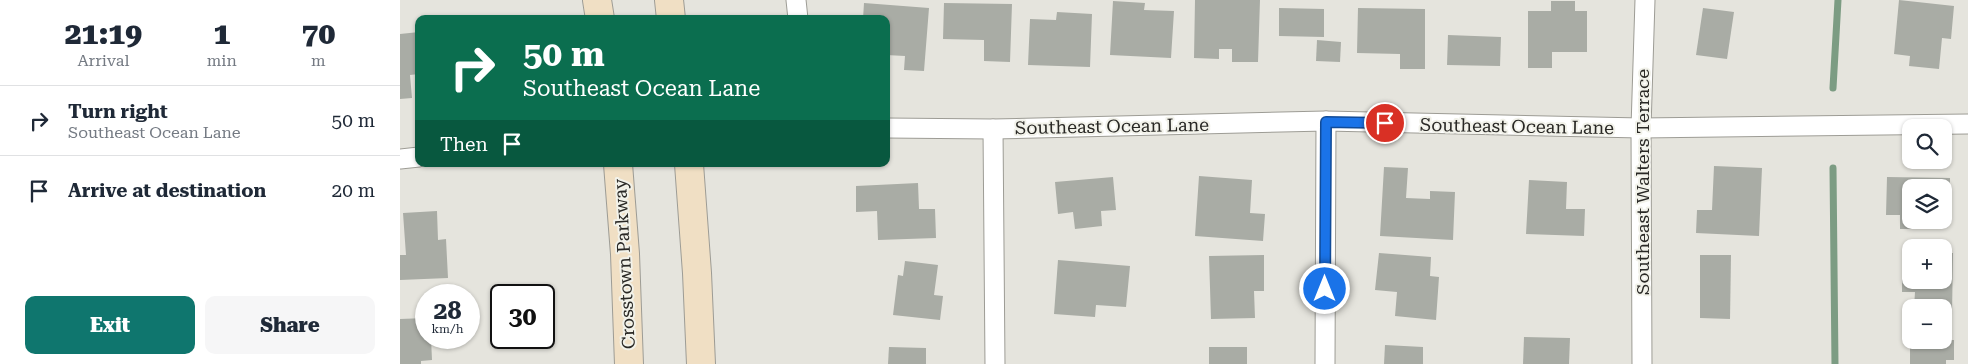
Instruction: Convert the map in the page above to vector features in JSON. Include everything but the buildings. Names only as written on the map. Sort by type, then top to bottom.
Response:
[{"type":"main road","points":[[597,0],[599,15]]},
{"type":"main road","points":[[669,0],[671,15]]},
{"type":"main road","name":"Crosstown Parkway","points":[[618,167],[624,235],[629,364]]},
{"type":"main road","points":[[689,167],[701,364]]},
{"type":"street","points":[[796,0],[798,15]]},
{"type":"street","name":"Southeast Walters Terrace","points":[[1642,364],[1641,128],[1645,0]]},
{"type":"street","points":[[1325,364],[1326,122]]},
{"type":"street","name":"Southeast Ocean Lane","points":[[890,128],[993,129],[1326,122],[1641,128],[1968,124]]},
{"type":"street","points":[[993,129],[995,364]]},
{"type":"street","points":[[400,160],[415,158]]},
{"type":"waterway","points":[[1833,88],[1838,0]]},
{"type":"waterway","points":[[1833,168],[1835,364]]},
{"type":"route","points":[[1325,289],[1326,122],[1385,123]]}]
